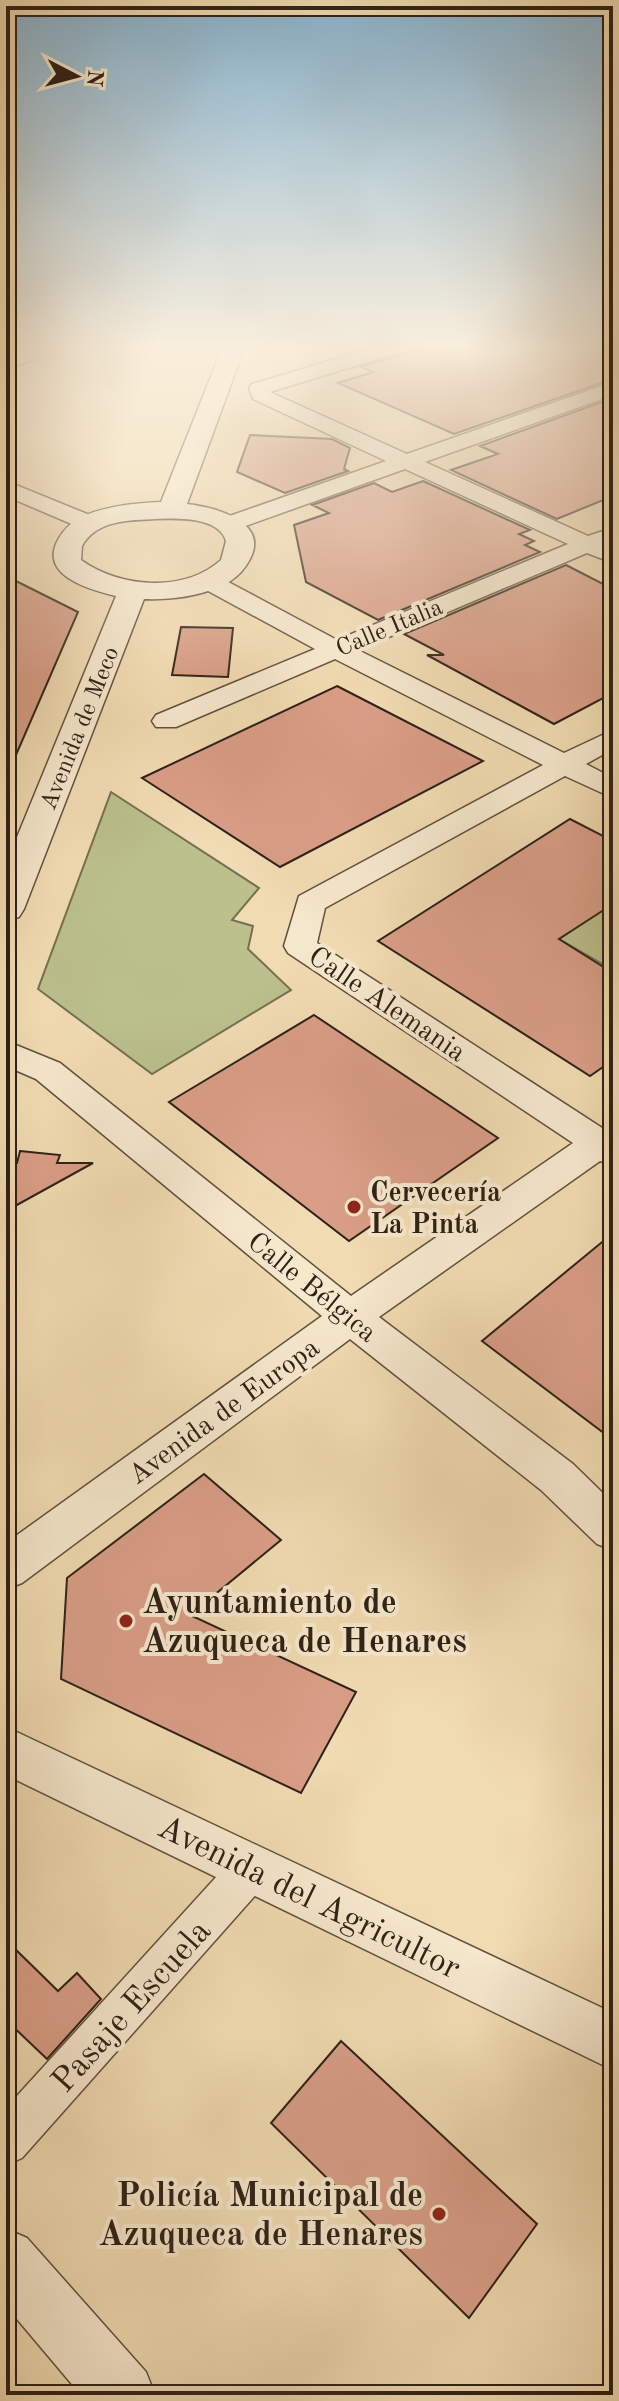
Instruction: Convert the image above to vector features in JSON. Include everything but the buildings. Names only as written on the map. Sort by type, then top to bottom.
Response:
[{"type":"street","points":[[171,510],[191,458]]},
{"type":"street","points":[[400,458],[613,556]]},
{"type":"street","points":[[229,524],[415,458]]},
{"type":"street","points":[[6,488],[89,523]]},
{"type":"street","points":[[171,510],[229,524],[239,534],[241,548],[237,559],[208,581],[163,590],[133,590],[102,584],[67,563],[65,550],[73,535],[89,523],[128,512],[171,510]]},
{"type":"street","name":"Calle Italia","points":[[166,721],[613,534]]},
{"type":"street","points":[[208,581],[335,649],[613,789]]},
{"type":"street","name":"Avenida de Meco","points":[[6,909],[133,590]]},
{"type":"street","name":"Calle Alemania","points":[[606,1148],[300,946],[310,903],[613,738]]},
{"type":"street","name":"Calle Bélgica","points":[[6,1052],[48,1071],[350,1317],[557,1477],[613,1531]]},
{"type":"street","name":"Avenida de Europa","points":[[6,1569],[350,1317],[606,1148]]},
{"type":"street","name":"Avenida del Agricultor","points":[[6,1750],[613,2042]]},
{"type":"street","name":"Pasaje Escuela","points":[[6,2142],[253,1867]]},
{"type":"street","points":[[6,2259],[123,2395]]},
{"type":"green space","points":[[111,792],[259,888],[232,920],[253,926],[248,949],[291,990],[152,1074],[38,989]]},
{"type":"green space","points":[[613,902],[613,970],[559,939]]},
{"type":"place","name":"Cervecería La Pinta","points":[[354,1207]]},
{"type":"place","name":"Ayuntamiento de Azuqueca de Henares","points":[[126,1621]]},
{"type":"place","name":"Policía Municipal de Azuqueca de Henares","points":[[439,2214]]}]
